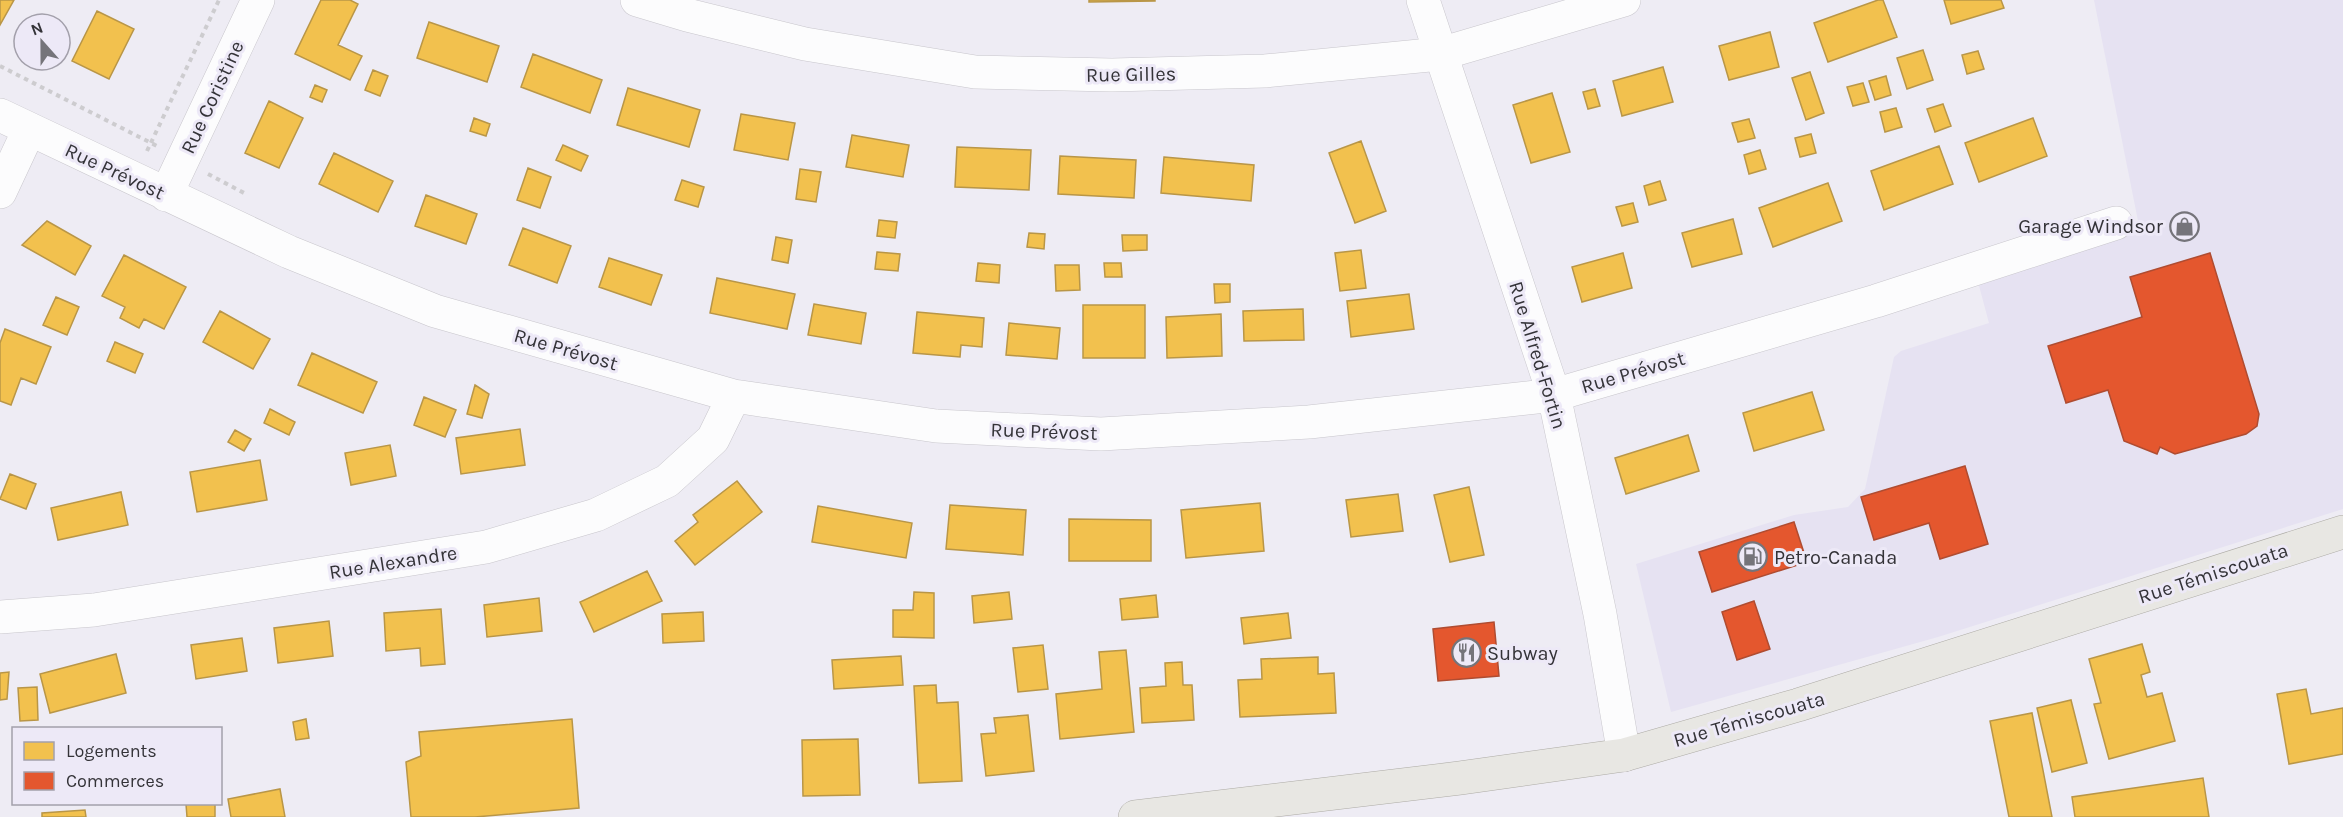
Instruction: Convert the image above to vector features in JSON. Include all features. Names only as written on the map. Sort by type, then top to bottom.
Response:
[{"type":"main road","name":"Rue Témiscouata","points":[[1135,817],[1460,778],[1624,755],[1798,705],[2343,532]]},
{"type":"street","name":"Rue Coristine","points":[[166,195],[258,0]]},
{"type":"street","name":"Rue Gilles","points":[[637,0],[804,44],[975,72],[1112,75],[1265,71],[1440,54],[1624,0]]},
{"type":"street","name":"Rue Alfred-Fortin","points":[[1423,0],[1554,395],[1600,614],[1624,755]]},
{"type":"street","name":"Rue Prévost","points":[[0,115],[289,252],[435,311],[734,396],[936,426],[1101,434],[1310,422],[1554,395],[1876,301],[2116,223]]},
{"type":"street","points":[[0,192],[29,130]]},
{"type":"street","name":"Rue Alexandre","points":[[0,617],[94,610],[486,547],[596,516],[667,481],[713,439],[734,396]]},
{"type":"path","name":"Rue Coristine","points":[[134,180],[219,0]]},
{"type":"shaded area","points":[[2094,0],[2343,0],[2343,509],[1938,637],[1671,712],[1636,564],[1794,515],[1848,507],[1865,489],[1894,357],[1901,351],[1989,323],[1977,278],[2139,226]]},
{"type":"building: Logements","points":[[0,0],[14,0],[0,25]]},
{"type":"building: Logements","points":[[321,0],[350,0],[358,4],[338,45],[362,56],[350,80],[295,54]]},
{"type":"building: Logements","points":[[1089,0],[1155,0],[1155,1],[1089,2]]},
{"type":"building: Logements","points":[[1883,0],[1897,37],[1828,62],[1814,23]]},
{"type":"building: Logements","points":[[1944,0],[2001,0],[2004,8],[1951,24]]},
{"type":"building: Logements","points":[[97,11],[134,29],[109,79],[72,61]]},
{"type":"building: Logements","points":[[429,22],[499,46],[487,82],[417,58]]},
{"type":"building: Logements","points":[[1770,32],[1779,67],[1729,80],[1719,46]]},
{"type":"building: Logements","points":[[1923,50],[1933,80],[1907,89],[1897,58]]},
{"type":"building: Logements","points":[[1978,51],[1984,69],[1967,74],[1962,55]]},
{"type":"building: Logements","points":[[533,54],[602,80],[590,113],[521,87]]},
{"type":"building: Logements","points":[[1663,67],[1673,102],[1622,116],[1613,81]]},
{"type":"building: Logements","points":[[373,70],[388,76],[380,96],[365,90]]},
{"type":"building: Logements","points":[[1810,72],[1824,113],[1806,120],[1792,78]]},
{"type":"building: Logements","points":[[1886,76],[1891,95],[1875,100],[1869,81]]},
{"type":"building: Logements","points":[[1863,83],[1869,102],[1853,106],[1847,87]]},
{"type":"building: Logements","points":[[315,85],[327,90],[322,102],[310,97]]},
{"type":"building: Logements","points":[[628,88],[700,110],[689,147],[617,125]]},
{"type":"building: Logements","points":[[1595,89],[1600,106],[1588,109],[1583,92]]},
{"type":"building: Logements","points":[[1552,93],[1570,152],[1531,163],[1513,105]]},
{"type":"building: Logements","points":[[269,101],[303,118],[279,168],[245,153]]},
{"type":"building: Logements","points":[[1943,104],[1951,126],[1935,132],[1927,109]]},
{"type":"building: Logements","points":[[1896,108],[1902,127],[1885,132],[1880,112]]},
{"type":"building: Logements","points":[[741,114],[795,123],[788,160],[734,150]]},
{"type":"building: Logements","points":[[474,118],[490,124],[486,136],[470,131]]},
{"type":"building: Logements","points":[[2033,118],[2047,156],[1979,182],[1965,143]]},
{"type":"building: Logements","points":[[1749,119],[1755,138],[1738,142],[1732,123]]},
{"type":"building: Logements","points":[[1811,134],[1816,153],[1800,157],[1795,138]]},
{"type":"building: Logements","points":[[852,135],[909,145],[903,177],[846,167]]},
{"type":"building: Logements","points":[[1361,141],[1386,211],[1355,223],[1329,153]]},
{"type":"building: Logements","points":[[563,145],[588,156],[581,171],[556,160]]},
{"type":"building: Logements","points":[[1939,146],[1953,184],[1884,210],[1871,171]]},
{"type":"building: Logements","points":[[957,147],[1031,150],[1029,190],[955,187]]},
{"type":"building: Logements","points":[[1760,150],[1766,169],[1749,174],[1744,155]]},
{"type":"building: Logements","points":[[334,153],[393,181],[378,212],[319,184]]},
{"type":"building: Logements","points":[[1060,156],[1136,160],[1134,198],[1058,194]]},
{"type":"building: Logements","points":[[1164,157],[1254,165],[1251,201],[1161,193]]},
{"type":"building: Logements","points":[[528,168],[551,177],[540,208],[517,200]]},
{"type":"building: Logements","points":[[800,169],[821,172],[816,202],[796,199]]},
{"type":"building: Logements","points":[[682,180],[704,187],[698,207],[675,200]]},
{"type":"building: Logements","points":[[1660,181],[1666,200],[1649,205],[1644,186]]},
{"type":"building: Logements","points":[[1828,183],[1842,221],[1773,247],[1759,208]]},
{"type":"building: Logements","points":[[426,195],[477,214],[466,244],[415,226]]},
{"type":"building: Logements","points":[[1633,203],[1638,222],[1622,226],[1616,207]]},
{"type":"building: Logements","points":[[1733,219],[1742,254],[1692,267],[1682,233]]},
{"type":"building: Logements","points":[[879,220],[897,222],[895,238],[877,236]]},
{"type":"building: Logements","points":[[47,221],[91,246],[75,275],[22,245]]},
{"type":"building: Logements","points":[[523,228],[571,246],[557,283],[509,265]]},
{"type":"building: Logements","points":[[1029,233],[1045,234],[1044,249],[1027,247]]},
{"type":"building: Logements","points":[[1122,235],[1147,235],[1147,250],[1123,251]]},
{"type":"building: Logements","points":[[776,237],[792,240],[788,263],[772,260]]},
{"type":"building: Logements","points":[[1361,250],[1366,288],[1340,291],[1335,253]]},
{"type":"building: Logements","points":[[877,252],[900,254],[898,271],[875,269]]},
{"type":"building: Logements","points":[[1623,253],[1632,288],[1582,302],[1572,267]]},
{"type":"building: Logements","points":[[124,255],[186,287],[164,329],[144,319],[139,328],[120,318],[125,307],[102,296]]},
{"type":"building: Logements","points":[[609,258],[662,275],[651,305],[599,287]]},
{"type":"building: Logements","points":[[978,263],[1000,265],[999,283],[976,281]]},
{"type":"building: Logements","points":[[1104,263],[1121,263],[1122,277],[1105,277]]},
{"type":"building: Logements","points":[[1055,265],[1079,265],[1080,290],[1056,291]]},
{"type":"building: Logements","points":[[717,278],[795,294],[787,329],[710,313]]},
{"type":"building: Logements","points":[[1214,284],[1230,284],[1230,302],[1215,303]]},
{"type":"building: Logements","points":[[1409,294],[1414,329],[1351,337],[1347,301]]},
{"type":"building: Logements","points":[[56,297],[79,307],[67,335],[43,325]]},
{"type":"building: Logements","points":[[814,304],[866,313],[861,344],[808,335]]},
{"type":"building: Logements","points":[[1083,305],[1145,305],[1145,358],[1083,358]]},
{"type":"building: Logements","points":[[1303,309],[1304,340],[1244,341],[1243,311]]},
{"type":"building: Logements","points":[[220,311],[270,339],[253,369],[203,342]]},
{"type":"building: Logements","points":[[917,312],[984,318],[982,347],[961,345],[960,357],[913,353]]},
{"type":"building: Logements","points":[[1221,314],[1222,356],[1167,358],[1166,317]]},
{"type":"building: Logements","points":[[1009,323],[1060,328],[1057,359],[1006,355]]},
{"type":"building: Logements","points":[[5,329],[51,347],[36,384],[21,378],[11,405],[0,401],[0,343]]},
{"type":"building: Logements","points":[[115,342],[143,354],[135,373],[107,361]]},
{"type":"building: Logements","points":[[312,353],[377,382],[363,413],[298,385]]},
{"type":"building: Logements","points":[[475,385],[489,394],[482,418],[467,414]]},
{"type":"building: Logements","points":[[1812,392],[1824,430],[1754,451],[1743,413]]},
{"type":"building: Logements","points":[[424,397],[456,410],[445,437],[414,425]]},
{"type":"building: Logements","points":[[270,409],[295,422],[289,435],[264,423]]},
{"type":"building: Logements","points":[[520,429],[525,465],[461,474],[456,438]]},
{"type":"building: Logements","points":[[235,430],[251,439],[244,451],[228,442]]},
{"type":"building: Logements","points":[[1688,435],[1699,471],[1626,494],[1615,458]]},
{"type":"building: Logements","points":[[390,445],[396,476],[351,485],[345,453]]},
{"type":"building: Logements","points":[[260,460],[267,500],[197,512],[190,472]]},
{"type":"building: Logements","points":[[10,474],[36,484],[26,509],[0,499]]},
{"type":"building: Logements","points":[[737,481],[762,512],[695,565],[675,541],[698,522],[693,515]]},
{"type":"building: Logements","points":[[1469,487],[1484,555],[1450,562],[1434,495]]},
{"type":"building: Logements","points":[[121,492],[128,525],[58,540],[51,508]]},
{"type":"building: Logements","points":[[1398,494],[1403,531],[1351,537],[1346,500]]},
{"type":"building: Logements","points":[[1260,503],[1264,551],[1186,558],[1181,510]]},
{"type":"building: Logements","points":[[950,505],[1026,510],[1023,555],[946,549]]},
{"type":"building: Logements","points":[[818,506],[912,523],[906,558],[812,542]]},
{"type":"building: Logements","points":[[1069,519],[1151,520],[1151,561],[1069,561]]},
{"type":"building: Logements","points":[[647,571],[662,601],[594,632],[580,602]]},
{"type":"building: Logements","points":[[914,592],[934,593],[934,638],[893,637],[893,610],[913,610]]},
{"type":"building: Logements","points":[[1009,592],[1012,619],[974,623],[972,596]]},
{"type":"building: Logements","points":[[1156,595],[1158,617],[1122,620],[1120,599]]},
{"type":"building: Logements","points":[[539,598],[542,631],[487,637],[484,605]]},
{"type":"building: Logements","points":[[441,609],[445,664],[421,666],[420,648],[386,651],[384,613]]},
{"type":"building: Logements","points":[[703,612],[704,641],[663,643],[662,614]]},
{"type":"building: Logements","points":[[1288,613],[1291,638],[1244,644],[1241,618]]},
{"type":"building: Logements","points":[[329,621],[333,656],[278,663],[274,628]]},
{"type":"building: Logements","points":[[242,638],[247,671],[196,679],[191,645]]},
{"type":"building: Logements","points":[[2142,644],[2150,672],[2141,675],[2147,697],[2162,693],[2175,741],[2109,759],[2094,704],[2101,703],[2089,659]]},
{"type":"building: Logements","points":[[1043,645],[1048,689],[1018,692],[1013,648]]},
{"type":"building: Logements","points":[[1126,650],[1134,732],[1060,739],[1056,694],[1102,689],[1099,652]]},
{"type":"building: Logements","points":[[116,654],[126,693],[50,713],[40,674]]},
{"type":"building: Logements","points":[[901,656],[903,685],[834,689],[832,660]]},
{"type":"building: Logements","points":[[1318,657],[1318,674],[1334,673],[1336,713],[1240,717],[1238,680],[1262,679],[1261,659]]},
{"type":"building: Logements","points":[[1182,662],[1183,685],[1192,685],[1194,720],[1142,723],[1140,688],[1166,686],[1165,663]]},
{"type":"building: Logements","points":[[9,672],[7,699],[0,700],[0,673]]},
{"type":"building: Logements","points":[[936,685],[937,703],[958,702],[962,781],[919,783],[914,686]]},
{"type":"building: Logements","points":[[37,687],[38,720],[20,721],[18,688]]},
{"type":"building: Logements","points":[[2306,689],[2311,714],[2343,708],[2343,754],[2289,764],[2277,694]]},
{"type":"building: Logements","points":[[2071,700],[2087,763],[2052,772],[2037,708]]},
{"type":"building: Logements","points":[[2032,713],[2052,817],[2009,817],[1990,721]]},
{"type":"building: Logements","points":[[1028,715],[1034,771],[986,776],[981,734],[996,733],[994,718]]},
{"type":"building: Logements","points":[[306,719],[309,738],[296,740],[293,722]]},
{"type":"building: Logements","points":[[572,719],[579,808],[475,817],[411,817],[406,762],[421,756],[419,732]]},
{"type":"building: Logements","points":[[858,739],[860,795],[803,796],[802,740]]},
{"type":"building: Logements","points":[[2203,778],[2209,817],[2075,817],[2072,797]]},
{"type":"building: Logements","points":[[280,789],[285,817],[231,817],[228,799]]},
{"type":"building: Logements","points":[[186,805],[215,805],[215,817],[187,817]]},
{"type":"building: Logements","points":[[85,810],[86,817],[42,817],[42,813]]},
{"type":"building: Commerces","points":[[2210,253],[2259,414],[2257,426],[2246,434],[2175,454],[2160,447],[2157,454],[2124,441],[2108,390],[2066,403],[2048,346],[2142,317],[2130,277]]},
{"type":"building: Commerces","points":[[1965,466],[1988,544],[1940,559],[1929,523],[1874,540],[1861,497]]},
{"type":"building: Commerces","name":"Petro-Canada","points":[[1794,522],[1807,562],[1712,592],[1699,552]]},
{"type":"building: Commerces","name":"Petro-Canada","points":[[1754,601],[1770,649],[1737,660],[1722,612]]},
{"type":"building: Commerces","name":"Subway","points":[[1494,622],[1499,676],[1438,681],[1433,629]]},
{"type":"place","name":"Garage Windsor","points":[[2184,226]]},
{"type":"place","name":"Petro-Canada","points":[[1753,557]]},
{"type":"place","name":"Subway","points":[[1466,653]]}]
